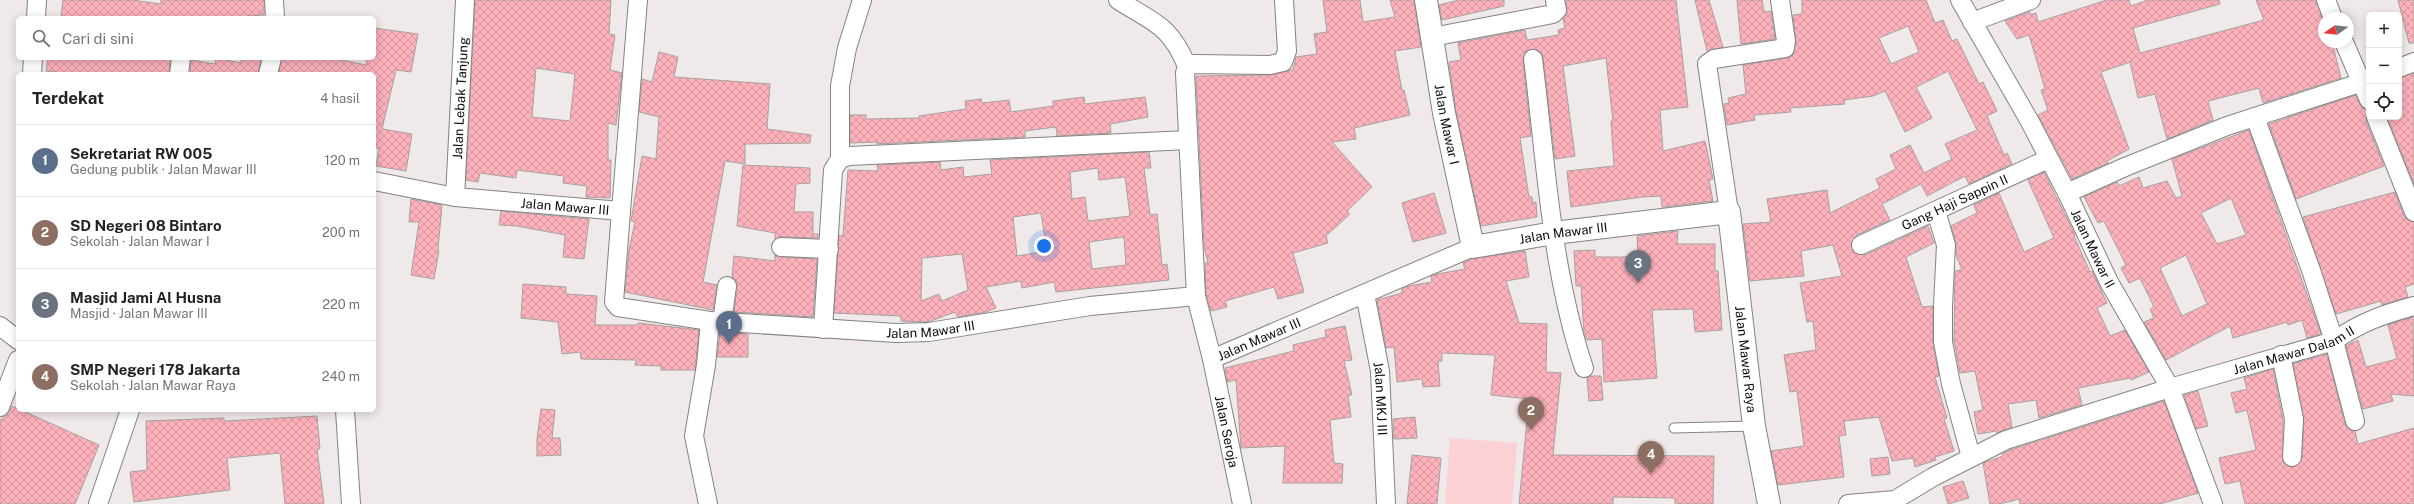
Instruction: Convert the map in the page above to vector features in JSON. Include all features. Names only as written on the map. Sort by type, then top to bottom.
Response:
[{"type":"street","points":[[36,16],[37,0]]},
{"type":"street","points":[[274,0],[275,16]]},
{"type":"street","name":"Jalan Lebak Tanjung","points":[[455,197],[465,0]]},
{"type":"street","points":[[621,211],[638,0]]},
{"type":"street","points":[[823,329],[833,170],[840,159],[840,86],[847,48],[862,0]]},
{"type":"street","points":[[1118,0],[1166,30],[1178,44],[1188,66],[1185,73],[1196,296]]},
{"type":"street","points":[[1188,66],[1194,64],[1270,65],[1283,62],[1287,51],[1284,0]]},
{"type":"street","name":"Jalan Mawar I","points":[[1426,0],[1444,113],[1473,247]]},
{"type":"street","points":[[1432,37],[1553,14],[1557,10],[1556,0]]},
{"type":"street","points":[[1729,212],[1707,64],[1714,59],[1785,48],[1786,41],[1780,0]]},
{"type":"street","name":"Jalan Mawar II","points":[[1960,0],[2067,193],[2109,282],[2170,388],[2213,504]]},
{"type":"street","points":[[1972,22],[2031,0]]},
{"type":"street","points":[[2326,0],[2331,12]]},
{"type":"street","points":[[2067,193],[2125,167],[2227,126],[2365,81],[2347,48]]},
{"type":"street","points":[[1533,59],[1554,233],[1572,329],[1584,368]]},
{"type":"street","points":[[32,72],[33,60]]},
{"type":"street","points":[[179,72],[181,60]]},
{"type":"street","points":[[268,72],[272,60]]},
{"type":"street","points":[[2402,67],[2414,62]]},
{"type":"street","points":[[2255,117],[2311,270],[2334,341],[2355,421]]},
{"type":"street","points":[[2377,120],[2414,212]]},
{"type":"street","points":[[840,159],[849,156],[1188,140]]},
{"type":"street","name":"Gang Haji Sappin II","points":[[1861,245],[2048,159]]},
{"type":"street","name":"Jalan Mawar III","points":[[376,181],[455,197],[621,211],[614,302],[616,306],[716,321],[896,333],[929,332],[1090,306],[1196,296],[1212,359],[1473,247],[1554,233],[1729,212]]},
{"type":"street","points":[[1936,211],[1946,245],[1942,306],[1943,342],[1951,384],[1971,457]]},
{"type":"street","name":"Jalan Mawar Raya","points":[[1729,212],[1754,426],[1769,504]]},
{"type":"street","points":[[781,247],[829,249]]},
{"type":"street","points":[[708,504],[694,436],[706,365],[716,321],[727,286]]},
{"type":"street","name":"Jalan MKJ III","points":[[1365,294],[1380,371],[1386,504]]},
{"type":"street","name":"Jalan Mawar Dalam II","points":[[1895,502],[1971,457],[2006,440],[2170,388],[2334,341],[2355,326],[2372,318],[2414,306]]},
{"type":"street","points":[[0,326],[16,338]]},
{"type":"street","points":[[2281,355],[2294,419],[2292,457]]},
{"type":"street","name":"Jalan Seroja","points":[[1212,359],[1242,504]]},
{"type":"street","points":[[0,407],[16,365]]},
{"type":"street","points":[[99,504],[129,412]]},
{"type":"street","points":[[345,412],[351,504]]},
{"type":"street","points":[[1848,504],[1895,502]]},
{"type":"lane","points":[[1674,428],[1754,426]]},
{"type":"shaded area","points":[[1450,438],[1517,443],[1512,504],[1445,504]]},
{"type":"building","points":[[63,0],[132,0],[161,4],[161,0],[264,0],[264,15],[61,16]]},
{"type":"building","points":[[475,0],[611,0],[609,34],[615,35],[610,70],[622,73],[616,125],[608,123],[608,160],[611,160],[610,198],[586,197],[587,186],[563,183],[564,176],[517,170],[516,178],[480,173],[478,182],[466,180]],"holes":[[[536,68],[575,74],[570,121],[532,117]]]},
{"type":"building","points":[[1323,0],[1360,0],[1363,22],[1395,17],[1390,0],[1414,0],[1421,47],[1395,51],[1402,91],[1404,90],[1410,115],[1354,128],[1356,139],[1332,142],[1372,187],[1347,211],[1350,214],[1326,236],[1328,243],[1293,253],[1304,292],[1278,299],[1274,287],[1225,301],[1227,307],[1211,311],[1206,294],[1205,263],[1208,262],[1204,247],[1196,76],[1270,75],[1293,70],[1296,57],[1317,54],[1314,34],[1327,32]]},
{"type":"building","points":[[1459,0],[1504,0],[1504,6],[1442,20],[1439,5]]},
{"type":"building","points":[[1566,0],[1676,0],[1688,107],[1660,110],[1663,151],[1705,141],[1713,179],[1709,180],[1713,201],[1662,207],[1661,196],[1642,197],[1571,207],[1567,171],[1614,166],[1611,121],[1613,121],[1606,58],[1563,66],[1575,156],[1555,159],[1543,58],[1541,52],[1532,49],[1526,51],[1523,60],[1531,136],[1520,138],[1529,197],[1532,197],[1533,203],[1536,202],[1537,217],[1481,226],[1456,111],[1449,62],[1461,60],[1458,43],[1525,30],[1527,40],[1559,35],[1558,30],[1565,28],[1563,19],[1567,13]]},
{"type":"building","points":[[1695,0],[1709,0],[1723,47],[1707,51]]},
{"type":"building","points":[[1737,0],[1762,0],[1764,12],[1771,11],[1775,39],[1741,44]]},
{"type":"building","points":[[1802,0],[1926,0],[1935,23],[1943,20],[1952,41],[1957,39],[1979,84],[1983,82],[1997,111],[1987,116],[2004,155],[2007,153],[2012,164],[1969,184],[1965,176],[1927,196],[1921,184],[1882,204],[1890,220],[1857,235],[1851,244],[1855,253],[1865,255],[1928,226],[1934,243],[1906,257],[1922,307],[1933,306],[1933,342],[1939,376],[1935,377],[1947,418],[1944,419],[1954,451],[1935,457],[1936,460],[1915,467],[1913,458],[1892,461],[1879,417],[1844,421],[1846,435],[1839,436],[1844,477],[1778,485],[1771,451],[1804,446],[1797,391],[1790,392],[1784,355],[1816,350],[1813,321],[1807,322],[1800,283],[1842,276],[1833,245],[1801,251],[1804,276],[1750,281],[1743,224],[1771,222],[1767,199],[1827,190],[1830,213],[1880,188],[1876,179],[1896,169],[1890,155],[1910,145],[1924,173],[1952,159],[1945,144],[1977,130],[1948,71],[1916,87],[1932,118],[1905,132],[1885,91],[1873,96],[1844,100],[1845,104],[1790,108],[1791,112],[1754,115],[1755,120],[1727,125],[1724,104],[1729,103],[1728,98],[1746,94],[1743,65],[1787,58],[1793,55],[1796,42],[1793,15],[1802,14]],"holes":[[[1908,26],[1919,52],[1891,64],[1879,38]]]},
{"type":"building","points":[[2107,0],[2129,0],[2131,6],[2148,0],[2219,0],[2220,4],[2133,28],[2140,53],[2264,20],[2256,0],[2316,0],[2320,12],[2318,12],[2318,48],[2334,48],[2341,78],[2263,103],[2259,88],[2208,101],[2213,120],[2167,139],[2155,94],[2138,98],[2130,62],[2101,72],[2129,149],[2107,161],[2108,163],[2072,179],[2038,115],[2048,110],[2041,90],[2045,89],[2029,35],[2017,39],[2005,21],[2030,12],[2030,15],[2036,13],[2038,22]]},
{"type":"building","points":[[2398,0],[2414,0],[2414,43],[2409,43]]},
{"type":"building","points":[[376,28],[418,34],[411,72],[396,70],[382,129],[412,134],[406,171],[376,166],[379,148],[376,148],[376,72],[279,72],[282,60],[342,60],[366,65],[367,60],[376,60]]},
{"type":"building","points":[[659,52],[678,57],[674,77],[770,84],[767,129],[811,135],[810,143],[745,144],[745,164],[725,161],[703,282],[717,285],[713,310],[625,292],[629,250],[635,222],[631,221],[642,156],[656,159],[659,117],[639,112],[642,79],[652,82]]},
{"type":"building","points":[[48,60],[170,60],[169,72],[46,71]]},
{"type":"building","points":[[191,60],[215,64],[216,60],[226,60],[241,63],[241,60],[261,60],[258,72],[190,72]]},
{"type":"building","points":[[2414,73],[2414,184],[2388,120],[2402,120],[2402,77]]},
{"type":"building","points":[[2356,95],[2362,108],[2366,109],[2366,121],[2384,166],[2296,199],[2269,124]]},
{"type":"building","points":[[1084,97],[1085,104],[1145,97],[1148,117],[1110,124],[1111,133],[1057,136],[1056,127],[1025,131],[1025,137],[877,144],[877,142],[850,143],[850,115],[866,115],[866,119],[919,118],[919,116],[966,109],[965,101],[981,99],[982,103],[1009,100],[1011,112],[1053,106],[1053,101]]},
{"type":"building","points":[[2249,130],[2321,334],[2307,338],[2302,320],[2288,325],[2287,322],[2233,338],[2230,326],[2166,360],[2144,322],[2154,318],[2150,309],[2154,307],[2140,278],[2129,283],[2121,268],[2126,265],[2104,221],[2098,223],[2084,197],[2117,182],[2119,186],[2139,177],[2143,188],[2167,181],[2176,198],[2182,196],[2172,159]],"holes":[[[2231,198],[2246,235],[2217,244],[2201,213]],[[2186,255],[2207,304],[2182,316],[2160,268]]]},
{"type":"building","points":[[1149,152],[1151,168],[1144,168],[1150,215],[1157,214],[1162,265],[1167,264],[1169,280],[1056,292],[1054,282],[1022,288],[1021,281],[986,287],[996,308],[986,312],[958,317],[955,312],[928,322],[901,321],[901,316],[834,313],[839,235],[843,236],[848,170],[878,171],[877,165],[940,162],[941,170],[963,167],[964,177],[992,174],[990,160]],"holes":[[[1098,168],[1099,180],[1125,177],[1130,216],[1088,221],[1085,197],[1072,199],[1070,172]],[[1041,213],[1047,251],[1017,256],[1013,217]],[[1124,237],[1126,265],[1092,269],[1089,242]],[[962,254],[968,290],[942,301],[939,294],[921,301],[922,258]]]},
{"type":"building","points":[[743,165],[810,168],[810,183],[796,184],[794,212],[813,212],[813,234],[818,234],[818,238],[781,237],[775,239],[775,233],[737,226]]},
{"type":"building","points":[[2044,172],[2075,235],[2074,236],[2090,272],[2092,271],[2107,303],[2097,308],[2110,336],[2125,330],[2149,372],[2131,380],[2130,378],[2078,388],[2082,405],[2039,418],[2036,400],[2008,404],[2012,427],[1997,433],[1996,431],[1978,434],[1974,412],[1983,410],[1975,371],[1960,373],[1954,341],[1955,271],[1962,270],[1956,255],[1956,242],[1951,226],[1977,213],[1974,205],[1999,193],[2024,252],[2054,238],[2028,180]]},
{"type":"building","points":[[2395,192],[2404,216],[2408,220],[2414,222],[2414,284],[2405,287],[2408,297],[2382,305],[2381,301],[2336,314],[2303,217]]},
{"type":"building","points":[[1434,193],[1446,233],[1413,242],[1402,203]]},
{"type":"building","points":[[411,199],[442,205],[439,250],[434,279],[411,275],[419,222],[409,222]]},
{"type":"building","points":[[501,211],[589,219],[584,259],[563,257],[565,235],[517,226],[499,225]]},
{"type":"building","points":[[1678,231],[1677,244],[1715,244],[1715,271],[1718,271],[1722,330],[1695,332],[1693,309],[1652,310],[1657,378],[1604,382],[1602,339],[1587,340],[1584,332],[1581,286],[1576,286],[1574,251],[1595,250],[1595,257],[1638,257],[1637,236]]},
{"type":"building","points":[[1525,251],[1529,277],[1506,281],[1519,323],[1547,324],[1546,372],[1561,373],[1553,455],[1714,456],[1713,504],[1675,504],[1675,498],[1613,497],[1613,504],[1519,504],[1529,399],[1491,395],[1495,355],[1442,353],[1442,361],[1438,361],[1440,386],[1423,387],[1422,379],[1397,382],[1394,347],[1386,348],[1377,300],[1402,293],[1402,289],[1409,286],[1432,282],[1431,276],[1465,269],[1463,263],[1472,259]]},
{"type":"building","points":[[775,255],[781,257],[817,259],[813,317],[734,312],[737,282],[732,277],[734,256],[775,261]]},
{"type":"building","points":[[523,284],[566,287],[566,294],[597,296],[595,325],[638,325],[638,323],[699,330],[695,370],[661,370],[661,366],[635,365],[636,360],[581,359],[580,352],[562,354],[558,322],[521,318]]},
{"type":"building","points":[[2413,317],[2414,396],[2391,394],[2393,401],[2363,409],[2346,346],[2358,340],[2366,367],[2397,359],[2388,325]]},
{"type":"building","points":[[1345,326],[1352,360],[1344,361],[1352,395],[1348,395],[1351,417],[1330,420],[1334,463],[1343,464],[1342,483],[1283,483],[1285,446],[1241,448],[1236,380],[1227,382],[1225,368],[1294,351],[1293,345],[1326,337],[1325,330]]},
{"type":"building","points":[[720,332],[748,334],[748,357],[717,357]]},
{"type":"building","points":[[2327,354],[2345,424],[2348,429],[2355,431],[2358,444],[2414,428],[2414,504],[2245,504],[2240,481],[2225,484],[2219,458],[2256,450],[2247,410],[2236,413],[2231,393],[2247,389],[2244,378],[2273,369],[2283,420],[2283,461],[2287,466],[2296,466],[2302,458],[2304,420],[2293,364]]},
{"type":"building","points":[[1590,376],[1601,376],[1603,400],[1589,401],[1587,378]]},
{"type":"building","points":[[2198,391],[2208,426],[2196,429],[2184,395]]},
{"type":"building","points":[[2164,401],[2198,493],[2160,504],[2020,504],[2019,499],[2000,504],[1990,504],[1983,463],[2003,456],[2002,454],[2010,450]]},
{"type":"building","points":[[12,406],[16,408],[16,412],[25,412],[99,445],[75,504],[0,504],[0,420],[7,415]]},
{"type":"building","points":[[541,409],[555,410],[552,438],[560,438],[561,455],[537,456],[537,439]]},
{"type":"building","points":[[317,416],[320,449],[317,449],[324,504],[285,504],[280,453],[227,458],[230,490],[134,502],[130,472],[147,470],[146,421],[224,418],[224,421]]},
{"type":"building","points":[[1415,417],[1417,438],[1394,439],[1393,419]]},
{"type":"building","points":[[1412,455],[1441,458],[1437,504],[1407,504]]},
{"type":"building","points":[[1888,457],[1890,474],[1872,476],[1870,459]]},
{"type":"building","points":[[1963,481],[1969,498],[1948,504],[1943,487]]},
{"type":"place","name":"Masjid Jami Al Husna","points":[[1638,283]]},
{"type":"place","name":"Sekretariat RW 005","points":[[729,344]]},
{"type":"place","name":"SD Negeri 08 Bintaro","points":[[1531,430]]},
{"type":"place","name":"SMP Negeri 178 Jakarta","points":[[1651,474]]}]
